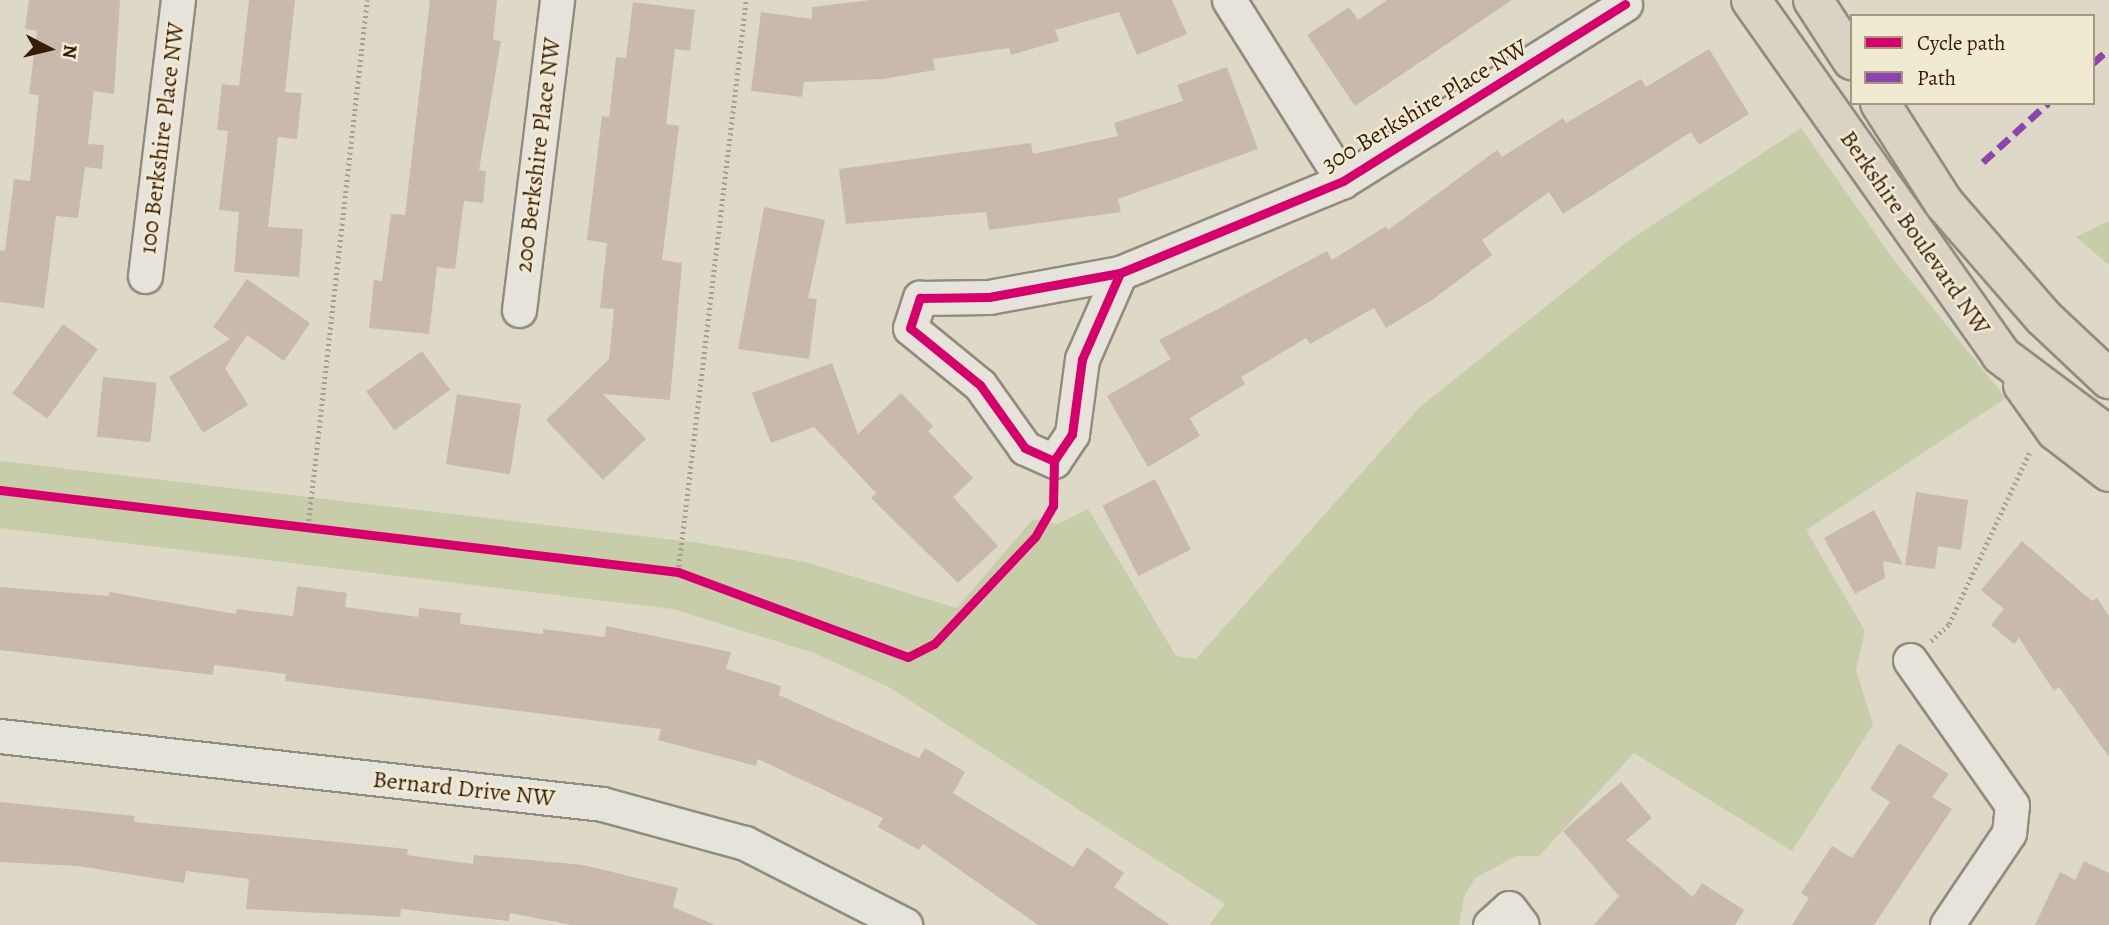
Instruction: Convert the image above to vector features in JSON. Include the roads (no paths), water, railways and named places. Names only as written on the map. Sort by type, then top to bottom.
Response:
[{"type":"main road","name":"Berkshire Boulevard NW","points":[[1751,0],[2001,355],[2109,436]]},
{"type":"main road","points":[[1813,0],[1850,57]]},
{"type":"main road","name":"Berkshire Boulevard NW","points":[[1881,105],[1944,203],[2043,317],[2109,379]]},
{"type":"main road","points":[[2001,355],[2056,431],[2109,472]]},
{"type":"street","name":"100 Berkshire Place NW","points":[[145,276],[178,0]]},
{"type":"street","name":"200 Berkshire Place NW","points":[[519,310],[557,0]]},
{"type":"street","name":"300 Berkshire Place NW","points":[[1229,0],[1343,181]]},
{"type":"street","name":"300 Berkshire Place NW","points":[[1120,273],[1082,359],[1072,434],[1054,461],[1025,448],[980,385],[910,328],[920,298],[989,298],[1120,273],[1343,181],[1625,4]]},
{"type":"street","points":[[1910,660],[2012,805],[2009,833],[1947,925]]},
{"type":"street","name":"Bernard Drive NW","points":[[0,736],[602,804],[745,843],[905,925]]}]
